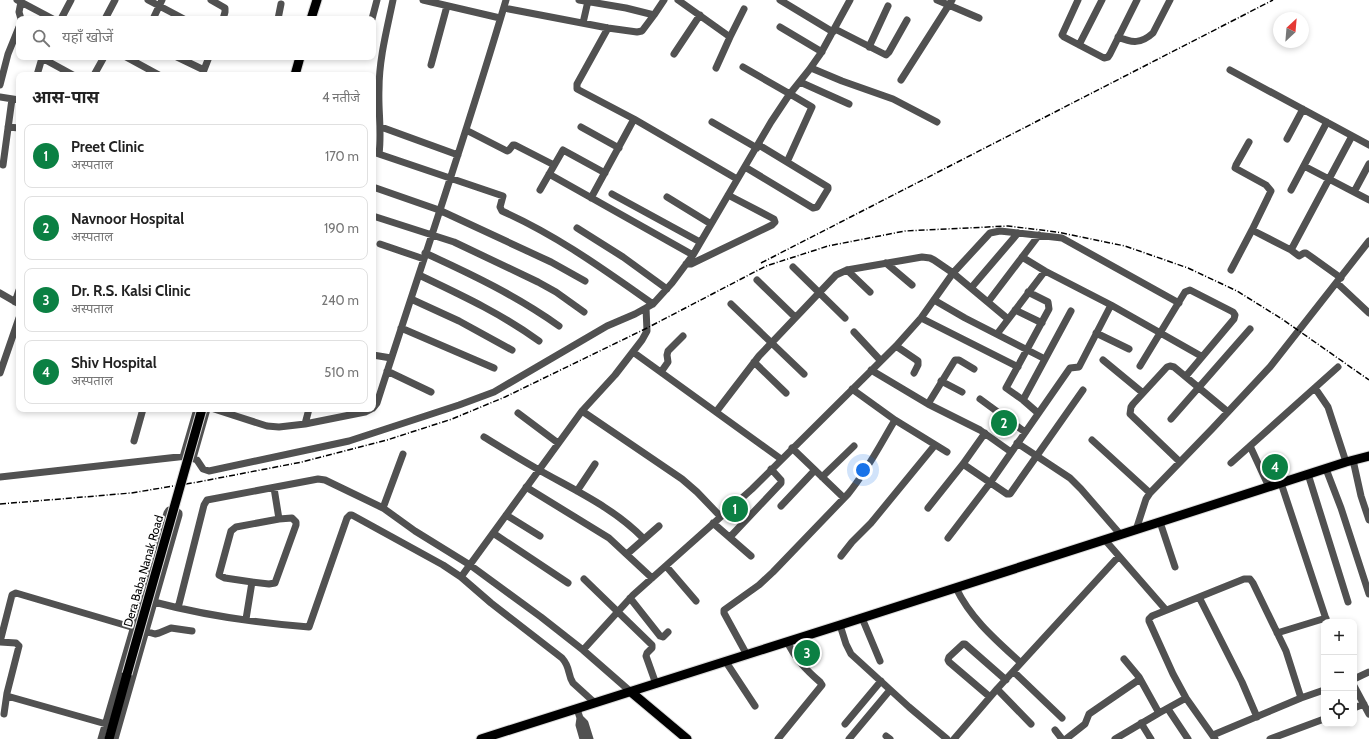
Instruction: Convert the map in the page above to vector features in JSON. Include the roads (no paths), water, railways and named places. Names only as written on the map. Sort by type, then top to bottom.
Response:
[{"type":"main road","points":[[312,16],[317,0]]},
{"type":"main road","points":[[296,72],[299,60]]},
{"type":"main road","name":"Dera Baba Nanak Road","points":[[109,739],[200,412]]},
{"type":"main road","points":[[481,739],[726,662],[1308,474],[1369,456]]},
{"type":"main road","points":[[631,692],[687,739]]},
{"type":"street","points":[[62,16],[70,0]]},
{"type":"street","points":[[107,16],[115,0]]},
{"type":"street","points":[[148,0],[161,3],[180,16]]},
{"type":"street","points":[[211,0],[225,8],[226,12],[224,16]]},
{"type":"street","points":[[373,16],[377,0]]},
{"type":"street","points":[[393,0],[380,70],[378,90],[381,127],[376,153],[503,196],[500,208],[502,210],[539,228],[577,251],[649,306]]},
{"type":"street","points":[[423,0],[500,18]]},
{"type":"street","points":[[376,404],[439,210],[451,178],[506,0]]},
{"type":"street","points":[[509,8],[584,24],[640,32],[644,29],[664,0]]},
{"type":"street","points":[[678,0],[730,37]]},
{"type":"street","points":[[780,0],[793,3],[834,30],[884,54],[888,54],[907,20]]},
{"type":"street","points":[[0,477],[183,457],[193,458],[199,462],[203,469],[209,471],[349,441],[494,392],[607,326],[649,306],[667,289],[693,255],[771,122],[822,52],[850,0]]},
{"type":"street","points":[[937,0],[950,2],[979,18]]},
{"type":"street","points":[[1078,0],[1062,35],[1106,58],[1110,54],[1137,0]]},
{"type":"street","points":[[1079,45],[1102,0]]},
{"type":"street","points":[[1118,37],[1134,42],[1150,36],[1170,0]]},
{"type":"street","points":[[20,16],[19,1],[47,16]]},
{"type":"street","points":[[584,24],[584,1],[626,8],[654,15]]},
{"type":"street","points":[[901,80],[950,2]]},
{"type":"street","points":[[154,16],[161,3]]},
{"type":"street","points":[[279,16],[281,4]]},
{"type":"street","points":[[431,64],[447,6]]},
{"type":"street","points":[[869,47],[888,6]]},
{"type":"street","points":[[716,68],[744,8]]},
{"type":"street","points":[[674,54],[700,15]]},
{"type":"street","points":[[780,27],[822,52]]},
{"type":"street","points":[[608,28],[577,84],[577,89],[634,119],[737,179]]},
{"type":"street","points":[[0,85],[8,54],[16,34]]},
{"type":"street","points":[[39,72],[42,60]]},
{"type":"street","points":[[46,60],[68,72]]},
{"type":"street","points":[[96,72],[102,60]]},
{"type":"street","points":[[133,60],[154,72]]},
{"type":"street","points":[[182,60],[203,72],[208,60]]},
{"type":"street","points":[[743,67],[812,107],[787,162]]},
{"type":"street","points":[[811,68],[893,99],[937,122]]},
{"type":"street","points":[[1230,70],[1369,145]]},
{"type":"street","points":[[800,82],[849,104]]},
{"type":"street","points":[[0,97],[15,99],[8,127],[3,165]]},
{"type":"street","points":[[1287,139],[1303,109]]},
{"type":"street","points":[[591,198],[634,119]]},
{"type":"street","points":[[712,122],[787,162],[828,187],[828,190],[816,208],[813,208],[745,167]]},
{"type":"street","points":[[1291,190],[1327,122]]},
{"type":"street","points":[[8,127],[16,128]]},
{"type":"street","points":[[381,127],[458,155]]},
{"type":"street","points":[[580,127],[619,148]]},
{"type":"street","points":[[466,130],[507,151],[515,145],[554,165]]},
{"type":"street","points":[[1291,250],[1352,136]]},
{"type":"street","points":[[1231,270],[1271,191],[1266,185],[1235,168],[1249,142]]},
{"type":"street","points":[[540,190],[563,150],[605,173]]},
{"type":"street","points":[[1354,192],[1369,164]]},
{"type":"street","points":[[1304,166],[1369,200]]},
{"type":"street","points":[[549,174],[693,255]]},
{"type":"street","points":[[376,188],[439,210],[544,259],[585,281]]},
{"type":"street","points":[[612,194],[700,242]]},
{"type":"street","points":[[686,264],[691,264],[772,225],[775,222],[774,219],[728,195]]},
{"type":"street","points":[[667,197],[711,224]]},
{"type":"street","points":[[376,217],[454,242],[538,282],[556,292],[584,312]]},
{"type":"street","points":[[577,228],[623,257],[667,289]]},
{"type":"street","points":[[1252,230],[1301,256],[1306,253],[1339,280],[1369,313]]},
{"type":"street","points":[[583,650],[630,598],[752,489],[852,388],[896,346],[921,318],[953,273],[990,233],[1000,231],[1059,237],[1179,303]]},
{"type":"street","points":[[971,288],[1018,233]]},
{"type":"street","points":[[988,302],[1039,235]]},
{"type":"street","points":[[1136,530],[1146,499],[1150,493],[1270,367],[1369,241]]},
{"type":"street","points":[[380,244],[424,256],[476,276],[541,313],[559,326]]},
{"type":"street","points":[[716,412],[754,362],[771,343],[836,275],[847,270],[922,257],[930,258],[953,273],[1008,319]]},
{"type":"street","points":[[1022,257],[1201,356]]},
{"type":"street","points":[[886,263],[912,285]]},
{"type":"street","points":[[793,267],[845,318]]},
{"type":"street","points":[[847,270],[870,292]]},
{"type":"street","points":[[997,334],[1045,270]]},
{"type":"street","points":[[419,275],[500,315],[539,341]]},
{"type":"street","points":[[757,280],[795,317]]},
{"type":"street","points":[[1140,366],[1187,291],[1192,290],[1233,312],[1235,316],[1186,376]]},
{"type":"street","points":[[1028,292],[1046,301],[1049,304],[1049,309],[1006,388],[1038,413]]},
{"type":"street","points":[[0,293],[16,302]]},
{"type":"street","points":[[411,299],[512,350]]},
{"type":"street","points":[[934,300],[965,318],[1045,359]]},
{"type":"street","points":[[731,304],[804,374]]},
{"type":"street","points":[[948,538],[990,483],[1070,368],[1079,367],[1111,305]]},
{"type":"street","points":[[461,577],[582,411],[615,375],[645,335],[647,331],[649,306]]},
{"type":"street","points":[[1015,310],[1042,323]]},
{"type":"street","points":[[1023,400],[1071,311]]},
{"type":"street","points":[[921,318],[1018,367]]},
{"type":"street","points":[[0,372],[16,327]]},
{"type":"street","points":[[401,328],[494,368]]},
{"type":"street","points":[[1171,419],[1250,329]]},
{"type":"street","points":[[854,332],[881,361]]},
{"type":"street","points":[[1096,333],[1129,349]]},
{"type":"street","points":[[661,372],[668,362],[668,352],[683,336]]},
{"type":"street","points":[[896,346],[918,361],[914,373]]},
{"type":"street","points":[[633,352],[781,459]]},
{"type":"street","points":[[376,356],[391,358]]},
{"type":"street","points":[[928,404],[955,360],[959,360],[974,369]]},
{"type":"street","points":[[1104,360],[1143,393]]},
{"type":"street","points":[[754,362],[786,393]]},
{"type":"street","points":[[1180,462],[1130,414],[1131,407],[1167,367],[1174,367],[1228,412]]},
{"type":"street","points":[[1231,463],[1338,367]]},
{"type":"street","points":[[871,370],[928,404],[985,433],[1011,452]]},
{"type":"street","points":[[387,371],[431,392]]},
{"type":"street","points":[[941,382],[962,392]]},
{"type":"street","points":[[376,388],[382,388]]},
{"type":"street","points":[[852,388],[895,420],[946,452]]},
{"type":"street","points":[[1315,388],[1328,407],[1349,461],[1369,520]]},
{"type":"street","points":[[963,464],[1007,494],[1010,494],[1083,390]]},
{"type":"street","points":[[980,399],[1025,432]]},
{"type":"street","points":[[582,411],[690,486],[720,516]]},
{"type":"street","points":[[134,441],[142,412]]},
{"type":"street","points":[[193,458],[200,412]]},
{"type":"street","points":[[183,457],[200,412]]},
{"type":"street","points":[[223,412],[267,426],[279,426],[305,424],[365,412]]},
{"type":"street","points":[[305,424],[308,412]]},
{"type":"street","points":[[518,413],[558,443]]},
{"type":"street","points":[[747,655],[724,613],[724,610],[759,585],[844,498],[858,482],[895,420]]},
{"type":"street","points":[[928,508],[963,464],[985,433]]},
{"type":"street","points":[[484,437],[539,470],[591,498],[623,520],[644,539]]},
{"type":"street","points":[[1092,440],[1150,493]]},
{"type":"street","points":[[1017,443],[1062,472],[1075,483],[1120,534]]},
{"type":"street","points":[[841,556],[852,542],[871,523],[935,445]]},
{"type":"street","points":[[822,477],[854,446]]},
{"type":"street","points":[[1250,446],[1269,487]]},
{"type":"street","points":[[792,448],[844,498]]},
{"type":"street","points":[[383,508],[403,454]]},
{"type":"street","points":[[578,491],[595,464]]},
{"type":"street","points":[[730,537],[781,483],[781,480],[771,469]]},
{"type":"street","points":[[1326,469],[1341,508],[1369,594]]},
{"type":"street","points":[[781,506],[815,470]]},
{"type":"street","points":[[1308,474],[1348,602]]},
{"type":"street","points":[[178,608],[205,502],[210,499],[323,479],[383,508],[415,531],[470,565],[583,650],[631,692]]},
{"type":"street","points":[[1281,483],[1326,619]]},
{"type":"street","points":[[526,487],[609,538],[652,578]]},
{"type":"street","points":[[274,488],[279,519]]},
{"type":"street","points":[[101,739],[167,513],[169,510],[176,511],[179,515],[115,739]]},
{"type":"street","points":[[154,602],[178,608],[246,619],[309,627],[348,518],[350,515],[354,515],[443,564],[461,577],[491,603],[562,658],[568,666],[570,679],[595,703]]},
{"type":"street","points":[[506,515],[540,536]]},
{"type":"street","points":[[292,518],[296,522],[296,525],[276,581],[272,584],[252,582],[222,577],[219,575],[231,531],[236,526],[292,518]]},
{"type":"street","points":[[1160,522],[1175,567]]},
{"type":"street","points":[[713,523],[751,556]]},
{"type":"street","points":[[627,554],[659,526]]},
{"type":"street","points":[[493,534],[568,583]]},
{"type":"street","points":[[1105,540],[1166,610]]},
{"type":"street","points":[[954,739],[997,689],[1119,556]]},
{"type":"street","points":[[666,566],[696,601]]},
{"type":"street","points":[[584,579],[652,645],[652,648],[646,656],[656,684]]},
{"type":"street","points":[[1301,698],[1286,651],[1250,580],[1244,579],[1166,610],[1152,616],[1149,619],[1173,674],[1186,698],[1214,737],[1301,698],[1321,691]]},
{"type":"street","points":[[246,619],[252,582]]},
{"type":"street","points":[[956,588],[962,601],[981,627],[1021,663]]},
{"type":"street","points":[[4,714],[19,646],[16,644],[0,642],[11,598],[14,593],[155,634],[159,634],[171,628],[192,631]]},
{"type":"street","points":[[1199,597],[1239,676],[1257,718]]},
{"type":"street","points":[[630,598],[660,636],[663,637],[668,632]]},
{"type":"street","points":[[862,618],[880,661]]},
{"type":"street","points":[[1277,633],[1321,621]]},
{"type":"street","points":[[840,625],[851,654],[947,739]]},
{"type":"street","points":[[778,739],[822,685],[804,668],[787,642]]},
{"type":"street","points":[[990,697],[949,662],[949,657],[963,644],[965,644],[1006,680]]},
{"type":"street","points":[[1124,659],[1140,679],[1159,713]]},
{"type":"street","points":[[726,662],[755,706]]},
{"type":"street","points":[[1014,672],[1062,718]]},
{"type":"street","points":[[1357,678],[1369,672]]},
{"type":"street","points":[[1066,739],[1085,724],[1089,714],[1140,679]]},
{"type":"street","points":[[845,724],[881,681]]},
{"type":"street","points":[[997,689],[1031,724]]},
{"type":"street","points":[[849,739],[890,690]]},
{"type":"street","points":[[1357,691],[1369,714]]},
{"type":"street","points":[[7,696],[106,724]]},
{"type":"street","points":[[1115,739],[1186,698]]},
{"type":"street","points":[[1357,707],[1364,704]]},
{"type":"street","points":[[577,709],[580,718],[585,723],[590,739]]},
{"type":"street","points":[[1168,709],[1188,739]]},
{"type":"street","points":[[580,718],[579,725],[583,739]]},
{"type":"street","points":[[1270,739],[1280,737],[1321,720]]},
{"type":"street","points":[[1141,724],[1151,739]]},
{"type":"street","points":[[1055,730],[1062,739]]},
{"type":"railway","points":[[761,263],[1273,0]]},
{"type":"railway","points":[[0,504],[131,493],[198,482],[302,462],[387,440],[452,419],[505,397],[647,328],[766,266],[828,246],[905,231],[1008,226],[1057,232],[1125,246],[1188,268],[1237,291],[1282,319],[1369,380]]},
{"type":"place","name":"Navnoor Hospital","points":[[1004,423]]},
{"type":"place","name":"Shiv Hospital","points":[[1275,467]]},
{"type":"place","name":"Preet Clinic","points":[[735,509]]},
{"type":"place","name":"Dr. R.S. Kalsi Clinic","points":[[807,653]]}]
